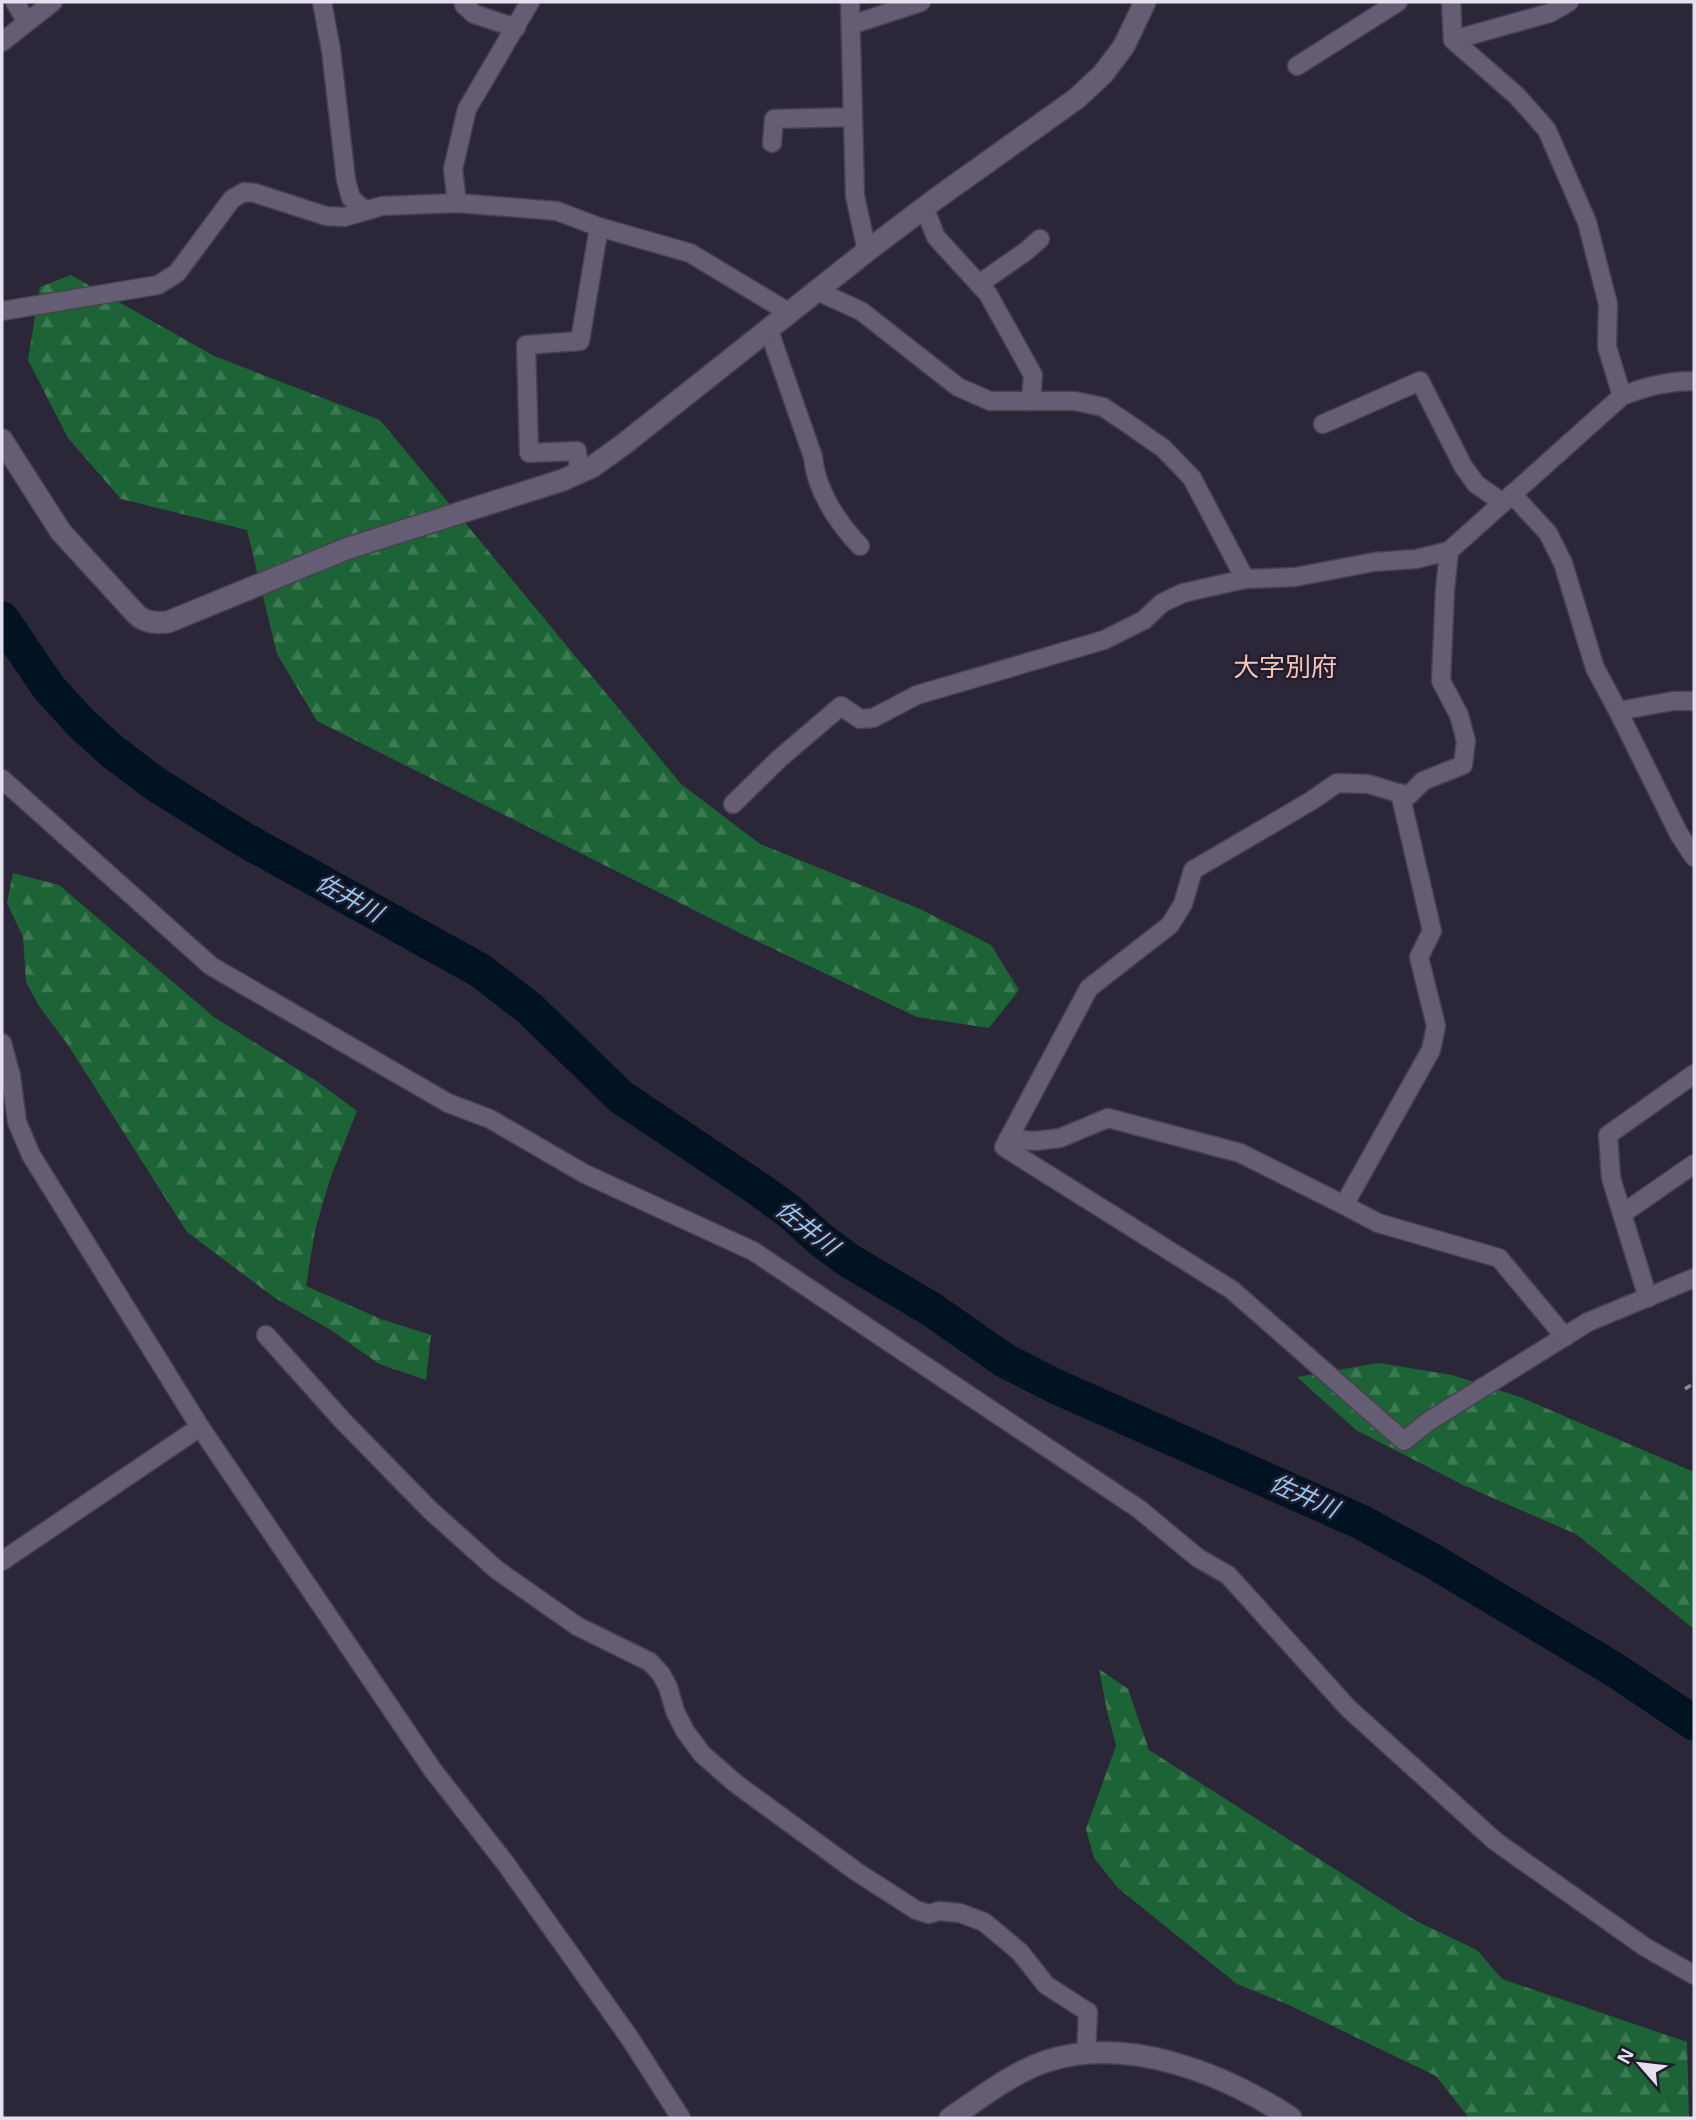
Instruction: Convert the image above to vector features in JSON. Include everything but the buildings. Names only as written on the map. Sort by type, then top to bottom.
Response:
[{"type":"street","points":[[15,2],[26,21]]},
{"type":"street","points":[[2,41],[53,2]]},
{"type":"street","points":[[322,2],[331,50],[346,180],[351,198],[365,211]]},
{"type":"street","points":[[457,202],[453,169],[467,108],[530,2]]},
{"type":"street","points":[[850,2],[855,195],[867,251]]},
{"type":"street","points":[[850,25],[921,2]]},
{"type":"street","points":[[2,440],[61,532],[136,615],[142,620],[158,623],[168,622],[346,549],[579,473],[624,444],[815,290],[1088,88],[1124,46],[1145,2]]},
{"type":"street","points":[[1297,66],[1398,2]]},
{"type":"street","points":[[1451,2],[1453,40],[1517,96],[1547,130],[1587,222],[1608,304],[1607,347],[1622,396]]},
{"type":"street","points":[[1453,40],[1550,13],[1569,2]]},
{"type":"street","points":[[464,5],[474,13],[516,28]]},
{"type":"street","points":[[772,143],[774,119],[853,117]]},
{"type":"street","points":[[2,311],[158,285],[177,273],[232,199],[244,192],[255,193],[326,216],[344,217],[382,206],[457,202],[557,211],[599,227],[690,254],[788,312]]},
{"type":"street","points":[[924,208],[936,237],[988,294],[1033,375],[1031,401]]},
{"type":"street","points":[[579,473],[577,451],[528,453],[526,345],[580,341],[599,227]]},
{"type":"street","points":[[979,284],[1040,239]]},
{"type":"street","points":[[815,290],[861,311],[958,387],[990,401],[1075,401],[1103,407],[1163,448],[1192,478],[1245,579]]},
{"type":"street","points":[[768,328],[813,457],[815,477],[845,530],[860,546]]},
{"type":"street","points":[[1323,424],[1420,381],[1463,466],[1476,484],[1508,499],[1548,533],[1563,563],[1595,668],[1679,834],[1694,857]]},
{"type":"street","points":[[733,804],[780,758],[842,706],[860,719],[873,718],[916,695],[1104,640],[1144,620],[1162,603],[1183,593],[1245,579],[1295,577],[1374,562],[1416,559],[1449,551],[1622,396],[1671,381],[1694,381]]},
{"type":"street","points":[[1449,551],[1441,681],[1459,715],[1466,741],[1463,765],[1423,781],[1408,796],[1367,784],[1337,783],[1193,870],[1183,904],[1170,925],[1088,988],[1004,1147],[1232,1290],[1404,1441],[1429,1421],[1588,1322],[1694,1280]]},
{"type":"street","points":[[1618,711],[1673,701],[1694,701]]},
{"type":"street","points":[[2,779],[211,966],[448,1103],[490,1119],[585,1174],[753,1251],[1139,1509],[1198,1558],[1228,1575],[1348,1708],[1495,1842],[1645,1947],[1694,1975]]},
{"type":"street","points":[[1344,1205],[1431,1050],[1436,1026],[1419,957],[1432,931],[1400,793]]},
{"type":"street","points":[[2,1042],[18,1122],[31,1156],[200,1427],[432,1769],[506,1864],[629,2037],[681,2118]]},
{"type":"street","points":[[1648,1298],[1611,1178],[1608,1135],[1694,1074]]},
{"type":"street","points":[[1009,1139],[1035,1141],[1060,1138],[1108,1118],[1240,1153],[1378,1223],[1499,1258],[1565,1337]]},
{"type":"street","points":[[1622,1214],[1694,1164]]},
{"type":"street","points":[[266,1335],[343,1421],[430,1510],[497,1570],[577,1626],[650,1662],[668,1687],[675,1711],[685,1731],[702,1754],[735,1783],[857,1872],[916,1910],[929,1914],[939,1911],[971,1916],[984,1922],[1007,1940],[1046,1985],[1088,2012],[1086,2053]]},
{"type":"street","points":[[2,1561],[200,1427]]},
{"type":"street","points":[[950,2118],[1012,2077],[1048,2061],[1086,2053],[1168,2061],[1220,2078],[1292,2118]]},
{"type":"path","points":[[1685,1389],[1694,1383]]},
{"type":"green space","points":[[71,275],[214,356],[380,420],[681,784],[760,844],[920,909],[991,945],[1019,990],[989,1028],[917,1017],[744,935],[317,721],[277,654],[247,530],[121,499],[68,438],[28,360],[40,287]]},
{"type":"green space","points":[[13,873],[59,885],[214,1017],[315,1080],[357,1111],[330,1179],[315,1230],[306,1286],[381,1319],[431,1335],[426,1380],[379,1364],[331,1330],[275,1298],[187,1232],[26,982],[23,937],[7,903]]},
{"type":"green space","points":[[1379,1363],[1452,1375],[1520,1397],[1694,1472],[1694,1629],[1576,1534],[1463,1485],[1356,1430],[1297,1377]]},
{"type":"green space","points":[[1099,1669],[1128,1689],[1149,1750],[1416,1921],[1477,1950],[1502,1979],[1687,2042],[1689,2118],[1469,2118],[1436,2076],[1289,2005],[1237,1984],[1118,1888],[1094,1858],[1086,1829],[1116,1746]]},
{"type":"waterway","name":"佐井川","points":[[2,619],[49,688],[81,723],[113,752],[154,783],[243,839],[481,971],[529,1008],[621,1097],[757,1188],[848,1260],[931,1309],[1004,1360],[1057,1387],[1361,1522],[1431,1560],[1615,1670],[1694,1723]]},
{"type":"district","name":"大字別府","points":[[1285,667]]}]
